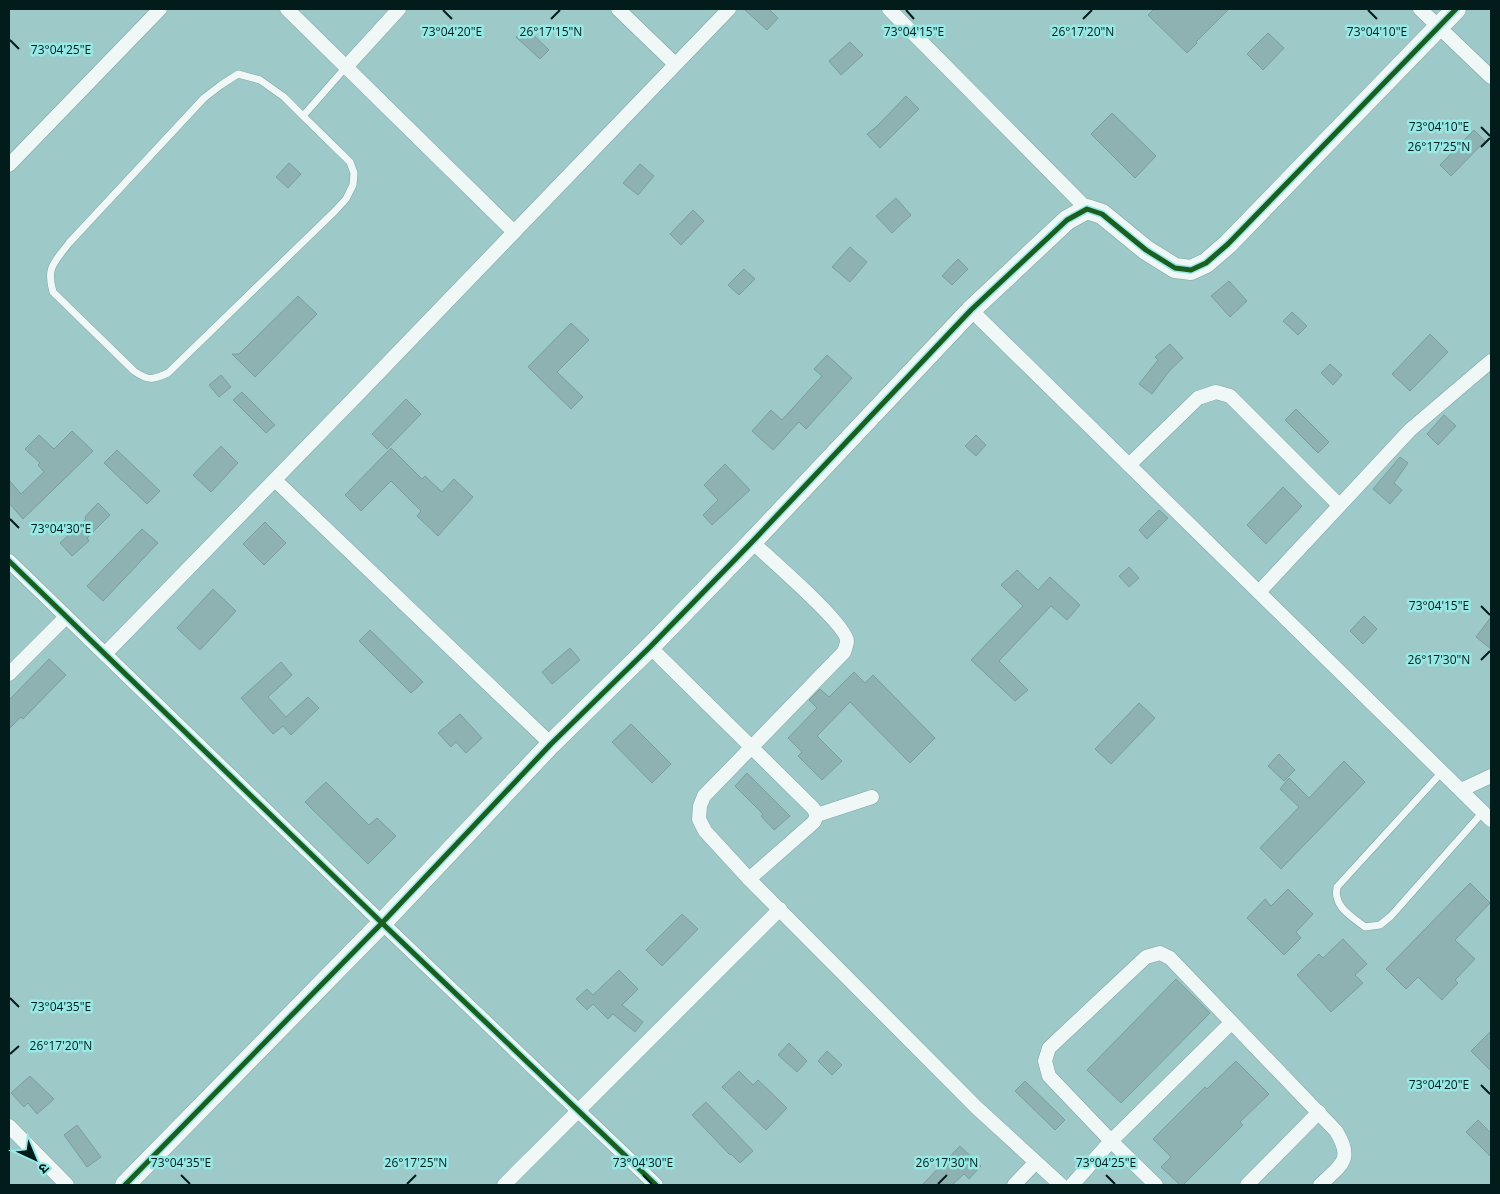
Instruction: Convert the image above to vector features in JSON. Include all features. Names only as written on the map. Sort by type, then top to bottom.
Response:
[{"type":"street","points":[[9,166],[160,9]]},
{"type":"street","points":[[287,9],[514,232]]},
{"type":"street","points":[[346,66],[399,9]]},
{"type":"street","points":[[618,9],[675,64]]},
{"type":"street","points":[[105,654],[729,9]]},
{"type":"street","points":[[890,9],[1088,209],[1102,214],[1146,250],[1176,268],[1191,270],[1206,263],[1228,244],[1456,9]]},
{"type":"street","points":[[1420,9],[1491,77]]},
{"type":"street","points":[[125,1185],[382,924],[552,744],[752,542],[971,310],[1067,220],[1088,209]]},
{"type":"street","points":[[971,310],[1487,816]]},
{"type":"street","points":[[1259,592],[1410,430],[1491,361]]},
{"type":"street","points":[[1129,465],[1198,398],[1216,392],[1230,396],[1339,505]]},
{"type":"street","points":[[275,480],[552,744]]},
{"type":"street","points":[[752,542],[831,617],[844,632],[847,641],[844,652],[704,796],[700,806],[699,819],[705,831],[750,879],[977,1108],[1060,1185]]},
{"type":"street","points":[[9,561],[382,924],[656,1185]]},
{"type":"street","points":[[9,674],[66,617]]},
{"type":"street","points":[[650,647],[813,808],[816,815],[814,822],[750,879]]},
{"type":"street","points":[[1461,790],[1491,776]]},
{"type":"street","points":[[816,815],[872,797]]},
{"type":"street","points":[[504,1185],[780,909]]},
{"type":"street","points":[[1156,1185],[1111,1142],[1050,1076],[1045,1062],[1049,1048],[1146,957],[1160,953],[1170,958],[1336,1131],[1345,1147],[1343,1162],[1320,1185]]},
{"type":"street","points":[[1072,1185],[1111,1142],[1231,1023]]},
{"type":"street","points":[[1247,1185],[1319,1112]]},
{"type":"street","points":[[9,1126],[68,1185]]},
{"type":"street","points":[[1014,1185],[1035,1163]]},
{"type":"lane","points":[[303,116],[346,66]]},
{"type":"lane","points":[[238,74],[260,80],[284,97],[303,116],[350,162],[354,173],[353,185],[346,199],[168,373],[156,378],[145,378],[134,371],[53,292],[49,278],[51,266],[69,243],[204,98],[221,84],[238,74]]},
{"type":"lane","points":[[1442,772],[1337,887],[1335,896],[1340,906],[1365,927],[1380,925],[1391,916],[1487,816]]},
{"type":"building","points":[[744,9],[769,9],[778,18],[767,30]]},
{"type":"building","points":[[1154,9],[1229,9],[1187,53],[1148,15]]},
{"type":"building","points":[[526,28],[549,50],[540,59],[516,37]]},
{"type":"building","points":[[1268,33],[1284,48],[1263,70],[1247,54]]},
{"type":"building","points":[[850,42],[863,55],[841,75],[829,61]]},
{"type":"building","points":[[906,96],[919,109],[880,148],[867,134]]},
{"type":"building","points":[[1112,113],[1156,156],[1135,178],[1091,134]]},
{"type":"building","points":[[1474,130],[1485,141],[1451,176],[1440,165]]},
{"type":"building","points":[[289,163],[301,174],[288,188],[276,177]]},
{"type":"building","points":[[640,164],[654,176],[638,195],[623,183]]},
{"type":"building","points":[[896,198],[911,215],[892,233],[876,216]]},
{"type":"building","points":[[693,210],[704,221],[681,245],[670,234]]},
{"type":"building","points":[[850,247],[867,262],[850,282],[832,267]]},
{"type":"building","points":[[958,259],[968,269],[952,285],[942,276]]},
{"type":"building","points":[[744,269],[755,279],[739,295],[728,285]]},
{"type":"building","points":[[1229,281],[1247,301],[1230,317],[1211,296]]},
{"type":"building","points":[[298,296],[317,314],[255,377],[232,354],[239,354]]},
{"type":"building","points":[[1292,312],[1307,326],[1298,335],[1283,321]]},
{"type":"building","points":[[571,323],[589,340],[557,372],[583,397],[571,409],[528,367]]},
{"type":"building","points":[[1430,334],[1448,352],[1410,391],[1392,374]]},
{"type":"building","points":[[1170,344],[1183,358],[1170,370],[1152,394],[1139,384],[1158,360],[1155,357]]},
{"type":"building","points":[[827,355],[852,378],[806,429],[799,422],[773,450],[752,431],[771,410],[782,420],[822,376],[814,369]]},
{"type":"building","points":[[1330,364],[1342,375],[1333,385],[1321,373]]},
{"type":"building","points":[[221,375],[231,387],[219,397],[209,385]]},
{"type":"building","points":[[242,392],[275,425],[266,433],[233,400]]},
{"type":"building","points":[[406,399],[421,414],[387,449],[372,434]]},
{"type":"building","points":[[1296,409],[1329,442],[1318,453],[1285,420]]},
{"type":"building","points":[[1444,415],[1456,426],[1438,445],[1427,434]]},
{"type":"building","points":[[72,431],[93,451],[23,519],[9,503],[9,480],[21,494],[44,472],[38,465],[40,463],[25,449],[39,435],[54,449]]},
{"type":"building","points":[[976,435],[986,445],[976,456],[965,446]]},
{"type":"building","points":[[221,446],[238,463],[211,492],[193,475]]},
{"type":"building","points":[[391,448],[422,479],[425,476],[442,492],[454,479],[473,497],[438,536],[417,516],[421,511],[391,481],[361,511],[345,495]]},
{"type":"building","points":[[117,450],[160,491],[147,504],[104,463]]},
{"type":"building","points":[[1400,457],[1408,463],[1394,483],[1402,490],[1390,504],[1373,489]]},
{"type":"building","points":[[725,464],[750,490],[712,525],[703,515],[718,500],[704,485]]},
{"type":"building","points":[[1283,487],[1302,506],[1266,544],[1247,525]]},
{"type":"building","points":[[98,503],[110,515],[87,538],[89,541],[72,556],[60,543],[86,519],[85,517]]},
{"type":"building","points":[[1159,510],[1168,518],[1147,539],[1139,530]]},
{"type":"building","points":[[265,522],[286,543],[264,565],[243,544]]},
{"type":"building","points":[[142,529],[158,543],[103,601],[87,586]]},
{"type":"building","points":[[1129,567],[1139,578],[1129,587],[1119,576]]},
{"type":"building","points":[[1017,570],[1038,590],[1050,577],[1080,605],[1067,620],[1051,606],[999,661],[1028,690],[1015,701],[971,660],[1023,606],[1001,585]]},
{"type":"building","points":[[213,589],[236,611],[200,650],[177,628]]},
{"type":"building","points":[[1364,616],[1377,629],[1363,644],[1350,631]]},
{"type":"building","points":[[1491,617],[1491,649],[1476,637]]},
{"type":"building","points":[[370,630],[423,682],[411,693],[359,641]]},
{"type":"building","points":[[570,648],[580,660],[552,684],[542,672]]},
{"type":"building","points":[[49,659],[66,675],[23,719],[21,717],[9,729],[9,700]]},
{"type":"building","points":[[281,662],[292,675],[268,697],[286,717],[308,697],[319,708],[291,735],[283,726],[273,734],[241,698]]},
{"type":"building","points":[[854,672],[865,683],[873,675],[935,738],[910,763],[850,702],[817,736],[842,761],[822,780],[798,756],[802,752],[788,738],[817,708],[809,700],[820,689],[829,697]]},
{"type":"building","points":[[1139,703],[1155,718],[1111,764],[1095,749]]},
{"type":"building","points":[[460,714],[482,738],[466,753],[456,742],[451,747],[438,733]]},
{"type":"building","points":[[631,724],[671,764],[652,783],[612,742]]},
{"type":"building","points":[[1279,754],[1295,770],[1284,781],[1268,766]]},
{"type":"building","points":[[1344,761],[1365,782],[1281,869],[1260,848],[1299,807],[1280,789],[1289,778],[1309,798]]},
{"type":"building","points":[[747,773],[790,816],[774,830],[761,816],[763,814],[735,786]]},
{"type":"building","points":[[326,782],[369,825],[377,818],[396,836],[368,864],[305,802]]},
{"type":"building","points":[[1470,883],[1490,903],[1455,940],[1475,959],[1455,980],[1458,983],[1442,1000],[1418,977],[1406,989],[1386,969]]},
{"type":"building","points":[[1288,889],[1313,914],[1296,932],[1301,938],[1284,955],[1247,918],[1265,899],[1271,906]]},
{"type":"building","points":[[682,914],[698,929],[662,966],[646,950]]},
{"type":"building","points":[[1343,939],[1367,964],[1355,975],[1363,983],[1331,1012],[1297,975],[1319,954],[1323,958]]},
{"type":"building","points":[[619,970],[638,989],[622,1005],[643,1022],[635,1032],[613,1014],[608,1019],[593,1004],[587,1010],[576,999],[587,989],[593,995]]},
{"type":"building","points":[[1176,979],[1210,1013],[1121,1103],[1087,1070]]},
{"type":"building","points":[[1491,1031],[1491,1071],[1471,1051]]},
{"type":"building","points":[[789,1043],[807,1061],[797,1072],[778,1055]]},
{"type":"building","points":[[827,1051],[842,1065],[832,1075],[818,1061]]},
{"type":"building","points":[[1236,1061],[1269,1094],[1240,1122],[1243,1125],[1183,1185],[1180,1185],[1161,1167],[1171,1157],[1153,1139],[1205,1087],[1207,1089]]},
{"type":"building","points":[[739,1071],[753,1085],[758,1080],[787,1108],[766,1130],[722,1087]]},
{"type":"building","points":[[30,1076],[54,1099],[37,1114],[28,1103],[24,1107],[11,1093]]},
{"type":"building","points":[[1025,1081],[1065,1120],[1055,1130],[1015,1091]]},
{"type":"building","points":[[706,1102],[753,1151],[740,1163],[692,1115]]},
{"type":"building","points":[[1478,1120],[1491,1133],[1491,1157],[1466,1132]]},
{"type":"building","points":[[77,1125],[101,1157],[87,1167],[64,1135]]},
{"type":"building","points":[[960,1146],[981,1166],[969,1179],[964,1174],[952,1185],[922,1185]]},
{"type":"cycle path","points":[[125,1185],[382,923],[551,744],[650,647],[752,542],[971,310],[1067,220],[1087,209],[1102,214],[1146,250],[1175,268],[1191,270],[1206,263],[1228,244],[1456,9]]},
{"type":"cycle path","points":[[9,561],[382,923],[656,1185]]}]
